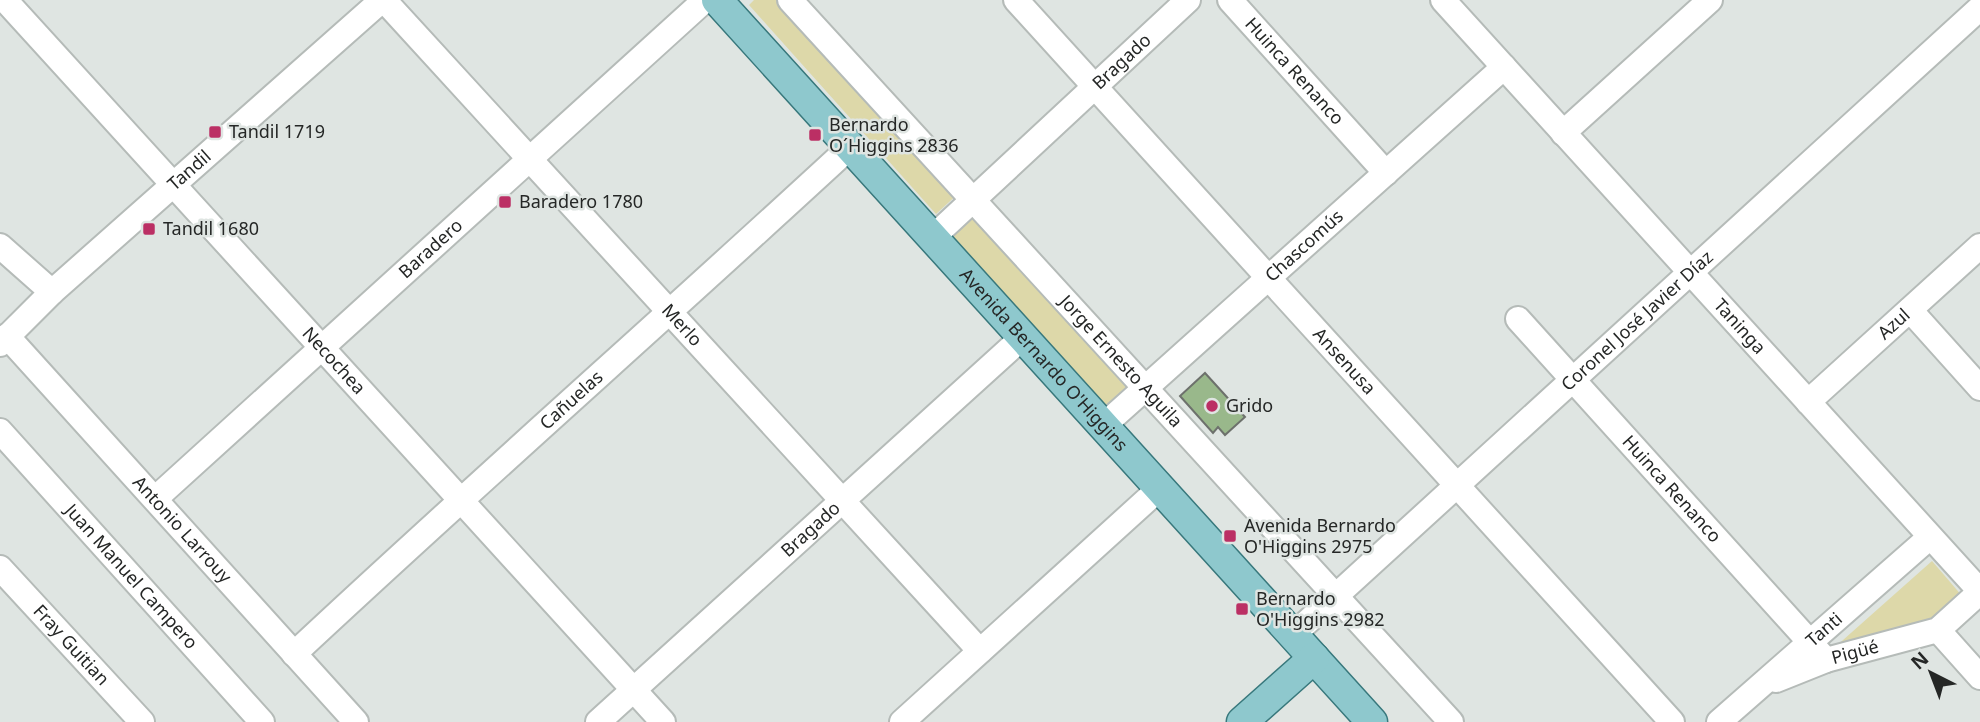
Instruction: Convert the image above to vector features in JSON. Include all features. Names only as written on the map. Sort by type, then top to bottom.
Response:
[{"type":"main road","name":"Avenida Bernardo O'Higgins","points":[[722,3],[1372,722]]},
{"type":"main road","points":[[1242,722],[1314,658]]},
{"type":"street","name":"Necochea","points":[[5,0],[663,722]]},
{"type":"street","name":"Tandil","points":[[3,340],[52,292],[383,0]]},
{"type":"street","name":"Merlo","points":[[383,0],[531,158],[980,651]]},
{"type":"street","name":"Jorge Ernesto Aguila","points":[[790,0],[1451,722]]},
{"type":"street","name":"Ansenusa","points":[[1016,0],[1672,722]]},
{"type":"street","name":"Bragado","points":[[932,238],[1188,0]]},
{"type":"street","name":"Huinca Renanco","points":[[1230,0],[1386,173]]},
{"type":"street","name":"Taninga","points":[[1443,0],[1980,592]]},
{"type":"street","points":[[1563,132],[1710,0]]},
{"type":"street","name":"Baradero","points":[[156,498],[531,158],[722,3]]},
{"type":"street","name":"Coronel José Javier Díaz","points":[[1293,635],[1980,8]]},
{"type":"street","name":"Chascomús","points":[[1103,426],[1504,67]]},
{"type":"street","name":"Cañuelas","points":[[294,654],[460,499],[671,312],[850,147]]},
{"type":"street","points":[[0,246],[52,292]]},
{"type":"street","name":"Azul","points":[[1808,402],[1980,246]]},
{"type":"street","points":[[1910,310],[1980,388]]},
{"type":"street","name":"Huinca Renanco","points":[[1518,318],[1818,651]]},
{"type":"street","name":"Bragado","points":[[598,722],[1023,337]]},
{"type":"street","name":"Antonio Larrouy","points":[[3,340],[156,498],[356,722]]},
{"type":"street","name":"Juan Manuel Campero","points":[[0,431],[262,722]]},
{"type":"street","points":[[902,722],[1160,488]]},
{"type":"street","name":"Tanti","points":[[1719,722],[1759,686],[1818,651],[1930,537]]},
{"type":"street","name":"Fray Guitian","points":[[0,568],[142,722]]},
{"type":"street","name":"Pigüé","points":[[1818,651],[1938,630],[1980,592]]},
{"type":"street","points":[[1938,630],[1980,677]]},
{"type":"shaded area","points":[[754,0],[787,0],[960,192],[936,214],[749,5]]},
{"type":"shaded area","points":[[972,208],[1137,389],[1107,416],[944,234]]},
{"type":"shaded area","points":[[1932,561],[1963,597],[1938,619],[1834,648]]},
{"type":"building","name":"Grido","points":[[1205,373],[1245,417],[1225,435],[1218,427],[1213,433],[1180,396]]},
{"type":"place","name":"Tandil 1719","points":[[215,132]]},
{"type":"place","name":"Bernardo O´Higgins 2836","points":[[815,135]]},
{"type":"place","name":"Baradero 1780","points":[[505,202]]},
{"type":"place","name":"Tandil 1680","points":[[149,229]]},
{"type":"place","name":"Grido","points":[[1212,406]]},
{"type":"place","name":"Avenida Bernardo O'Higgins 2975","points":[[1230,536]]},
{"type":"place","name":"Bernardo O'Higgins 2982","points":[[1242,609]]}]
